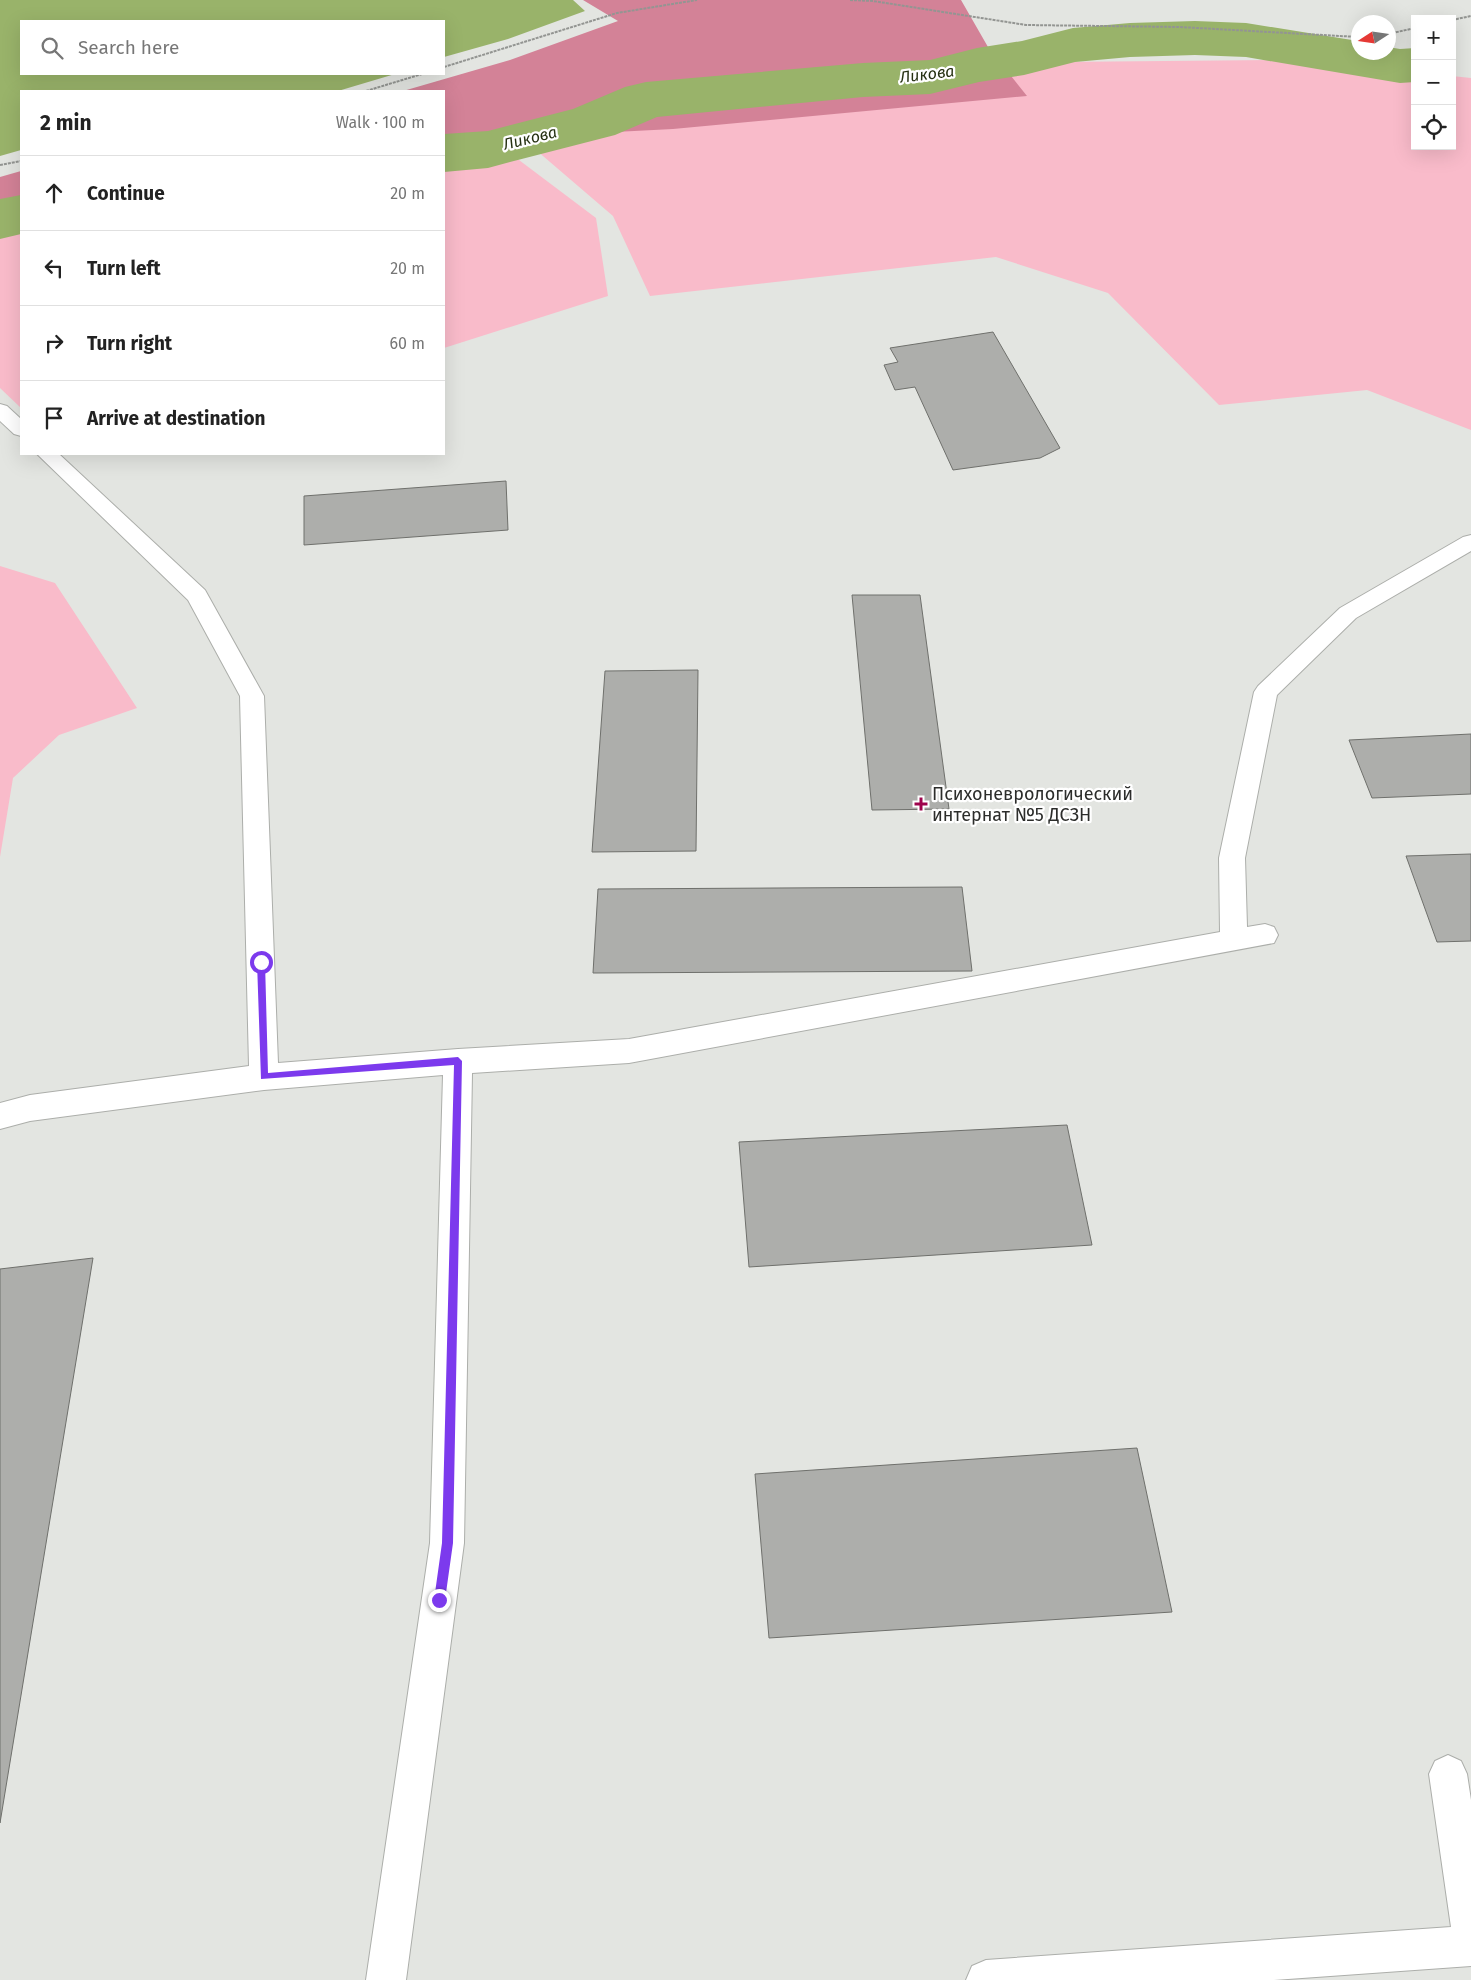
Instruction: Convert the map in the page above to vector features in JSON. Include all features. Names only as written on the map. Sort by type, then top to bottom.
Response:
[{"type":"lane","points":[[0,410],[20,429]]},
{"type":"lane","points":[[48,455],[197,595],[252,696],[264,1077]]},
{"type":"lane","points":[[1234,940],[1232,858],[1266,692],[1348,612],[1471,542]]},
{"type":"lane","points":[[0,1116],[30,1108],[264,1077],[458,1061],[629,1051],[1265,935]]},
{"type":"lane","points":[[386,1980],[447,1543],[458,1061]]},
{"type":"lane","points":[[1448,1774],[1471,1928]]},
{"type":"lane","points":[[986,1980],[1471,1946]]},
{"type":"path","points":[[445,67],[617,13],[697,0]]},
{"type":"path","points":[[850,0],[873,1],[1026,25],[1180,27],[1351,37]]},
{"type":"path","points":[[873,1],[879,0]]},
{"type":"path","points":[[1456,19],[1471,16]]},
{"type":"path","points":[[1396,32],[1411,29]]},
{"type":"path","points":[[369,90],[419,75]]},
{"type":"path","points":[[0,165],[20,161]]},
{"type":"shaded area","points":[[0,0],[573,0],[585,11],[508,39],[445,57],[445,20],[20,20],[20,75],[392,75],[341,90],[20,90],[20,150],[0,156]]},
{"type":"shaded area","points":[[583,0],[961,0],[988,47],[1027,96],[673,129],[459,140],[445,146],[445,90],[406,90],[510,60],[618,21]]},
{"type":"shaded area","points":[[1273,60],[1411,73],[1411,150],[1456,150],[1456,76],[1471,78],[1471,430],[1367,390],[1219,405],[1108,293],[996,257],[650,296],[613,216],[536,150],[676,116],[855,100],[1058,62]]},
{"type":"shaded area","points":[[511,154],[596,218],[608,296],[445,348],[445,162]]},
{"type":"shaded area","points":[[20,171],[20,231],[0,228],[0,177]]},
{"type":"shaded area","points":[[20,226],[20,407],[0,388],[0,230]]},
{"type":"shaded area","points":[[0,566],[55,583],[137,708],[59,735],[13,778],[0,857]]},
{"type":"building","points":[[993,332],[1060,448],[1040,458],[953,470],[915,387],[895,390],[884,365],[898,362],[890,348]]},
{"type":"building","points":[[506,481],[508,530],[304,545],[304,496]]},
{"type":"building","points":[[852,595],[920,595],[949,809],[872,810]]},
{"type":"building","points":[[698,670],[696,851],[592,852],[605,671]]},
{"type":"building","points":[[1471,734],[1471,794],[1372,798],[1349,740]]},
{"type":"building","points":[[1471,854],[1471,941],[1437,942],[1406,856]]},
{"type":"building","points":[[962,887],[972,971],[593,973],[598,889]]},
{"type":"building","points":[[1067,1125],[1092,1245],[749,1267],[739,1142]]},
{"type":"building","points":[[93,1258],[0,1823],[0,1269]]},
{"type":"building","points":[[1137,1448],[1172,1612],[769,1638],[755,1474]]},
{"type":"waterway","name":"Ликова","points":[[445,153],[488,149],[594,122],[646,100],[863,80],[930,77],[977,65],[1024,58],[1073,45],[1130,40],[1195,38],[1246,40],[1400,66],[1411,65]]},
{"type":"waterway","name":"Ликова","points":[[0,219],[20,215]]},
{"type":"place","name":"Психоневрологический интернат №5 ДСЗН","points":[[921,804]]},
{"type":"route","points":[[261,962],[264,1077],[458,1061],[447,1543],[439,1600]]}]
